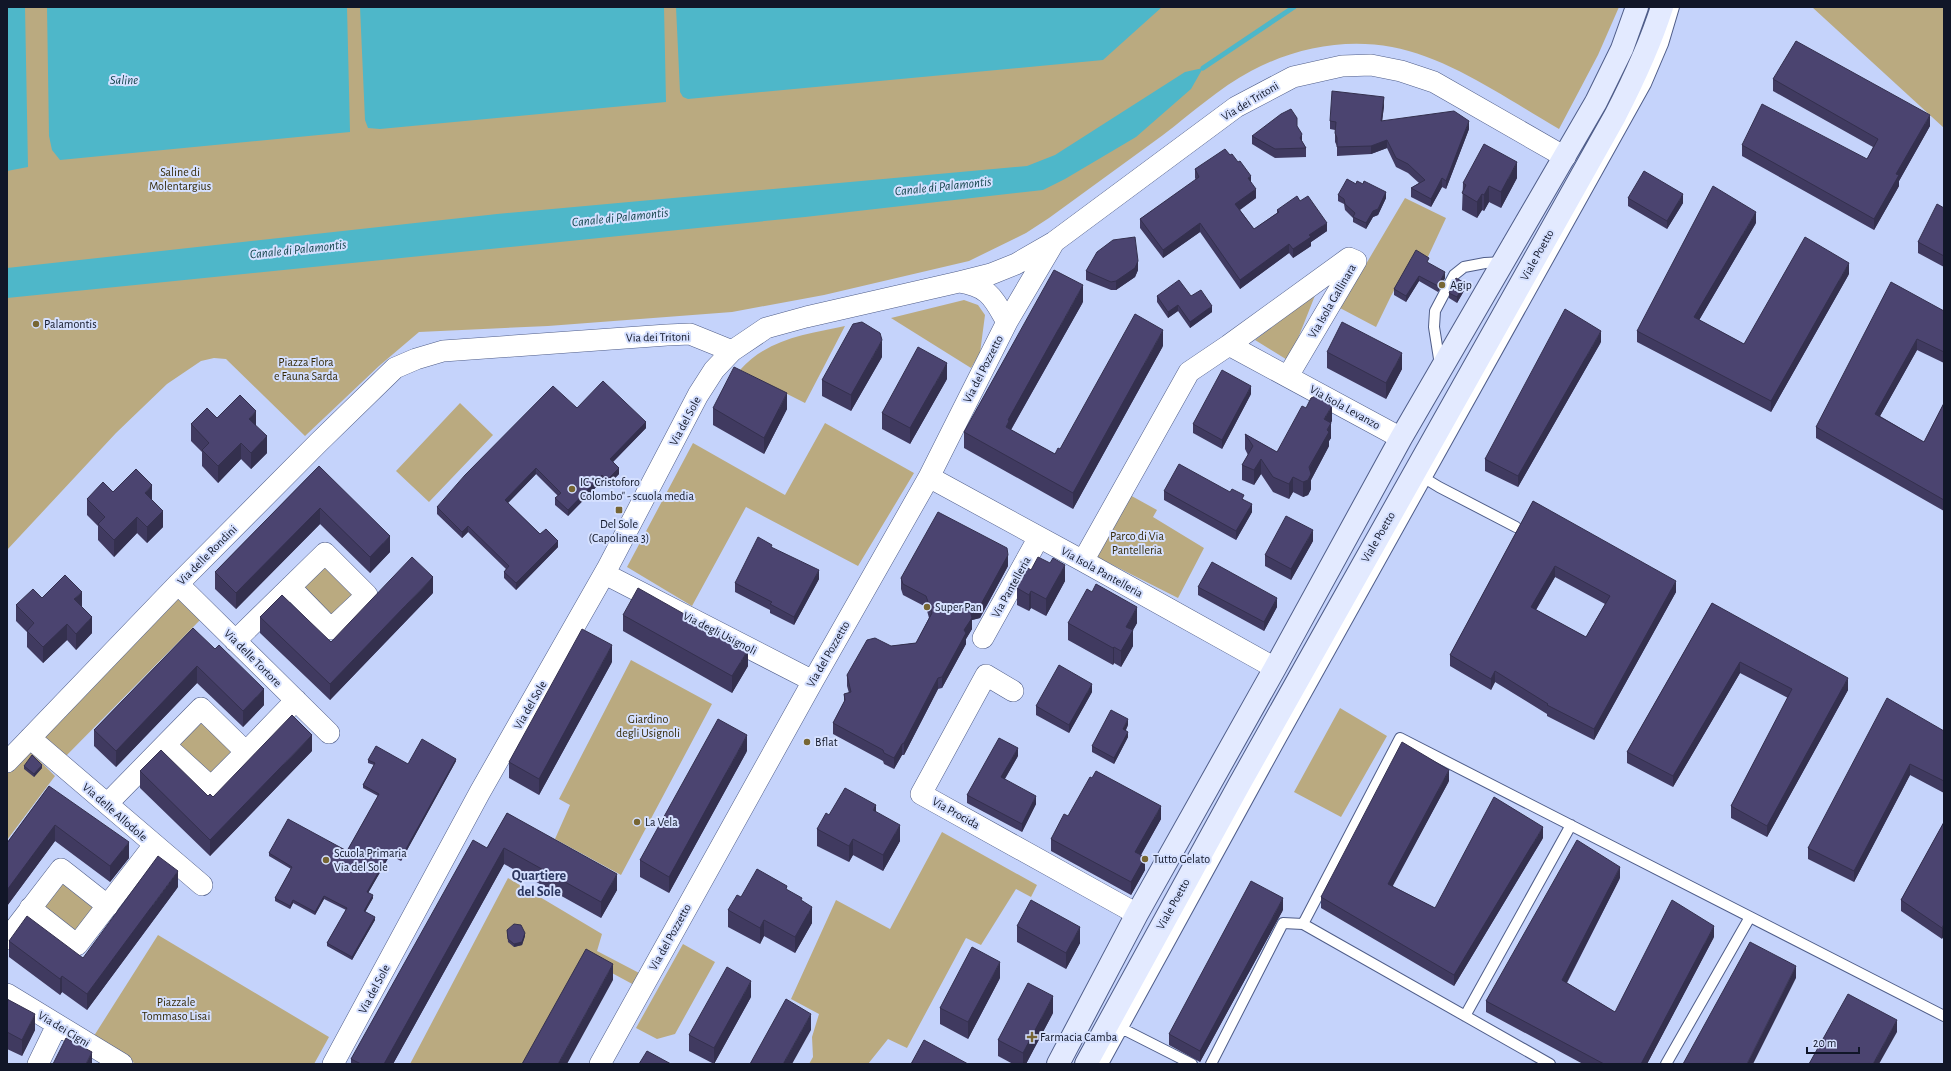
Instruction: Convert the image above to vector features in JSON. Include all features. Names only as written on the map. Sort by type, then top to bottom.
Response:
[{"type":"main road","name":"Viale Poetto","points":[[1058,1064],[1134,912],[1398,437],[1498,262],[1564,157],[1596,102],[1622,49],[1637,7]]},
{"type":"main road","name":"Viale Poetto","points":[[1086,1064],[1116,1025],[1239,784],[1421,475],[1618,110],[1651,42],[1662,7]]},
{"type":"street","name":"Via dei Tritoni","points":[[416,359],[443,351],[457,349],[690,334],[732,351],[766,328],[806,317],[991,274],[1016,264],[1054,242],[1236,107],[1293,77],[1342,66],[1371,65],[1402,71],[1434,82],[1564,157]]},
{"type":"street","name":"Via del Pozzetto","points":[[600,1064],[813,681],[929,477],[1007,322],[1054,242]]},
{"type":"street","name":"Via Isola Gallinara","points":[[1083,561],[1189,372],[1229,345],[1349,258],[1356,261],[1288,376]]},
{"type":"street","name":"Via dei Tritoni","points":[[959,282],[976,286],[991,296],[998,305],[1007,322]]},
{"type":"street","points":[[1229,345],[1288,376]]},
{"type":"street","name":"Via del Sole","points":[[333,1064],[480,792],[605,574],[698,395],[714,370],[732,351]]},
{"type":"street","name":"Via delle Rondini","points":[[7,762],[178,584],[319,442],[395,368],[416,359]]},
{"type":"street","name":"Via Isola Levanzo","points":[[1288,376],[1398,437]]},
{"type":"street","name":"Via Isola Pantelleria","points":[[929,477],[1271,666]]},
{"type":"street","name":"Via Pantelleria","points":[[983,638],[1039,537]]},
{"type":"street","name":"Via degli Usignoli","points":[[605,574],[813,681]]},
{"type":"street","name":"Via delle Tortore","points":[[178,584],[329,733]]},
{"type":"street","points":[[235,641],[290,587]]},
{"type":"street","name":"Via Procida","points":[[1013,691],[986,675],[921,794],[1134,912]]},
{"type":"street","points":[[165,745],[211,787],[296,700]]},
{"type":"street","points":[[106,804],[201,708],[246,752]]},
{"type":"street","name":"Via delle Allodole","points":[[30,738],[202,885]]},
{"type":"street","points":[[30,908],[78,945],[154,845]]},
{"type":"street","points":[[7,939],[61,869],[108,906]]},
{"type":"street","name":"Via dei Cigni","points":[[7,994],[122,1064]]},
{"type":"street","points":[[38,1064],[57,1025]]},
{"type":"lane","points":[[1516,527],[1421,475],[1646,84],[1663,44],[1674,7]]},
{"type":"lane","points":[[1440,364],[1434,327],[1435,311],[1454,275],[1464,267],[1498,262]]},
{"type":"lane","points":[[1303,924],[1400,738],[1944,1016]]},
{"type":"lane","points":[[1465,1016],[1571,825]]},
{"type":"lane","name":"Viale Poetto","points":[[1048,1064],[1134,912]]},
{"type":"lane","points":[[1666,1064],[1750,917]]},
{"type":"lane","points":[[1211,1064],[1283,923],[1303,924],[1550,1064]]},
{"type":"lane","points":[[1103,1064],[1116,1025],[1192,1064]]},
{"type":"green space","name":"Saline di Molentargius","points":[[7,7],[1619,7],[1598,55],[1559,129],[1478,81],[1435,60],[1413,52],[1392,47],[1356,44],[1320,47],[1284,56],[1239,78],[1049,218],[1026,233],[969,261],[824,295],[732,312],[548,326],[419,332],[379,366],[305,436],[226,359],[214,358],[201,361],[167,384],[116,433],[7,550]]},
{"type":"green space","points":[[1812,7],[1944,7],[1944,128]]},
{"type":"green space","points":[[1405,198],[1446,218],[1426,261],[1414,254],[1376,327],[1340,308]]},
{"type":"green space","points":[[1316,293],[1289,361],[1255,340]]},
{"type":"green space","points":[[964,300],[978,305],[985,315],[980,353],[971,368],[891,318]]},
{"type":"green space","points":[[845,326],[805,403],[740,370],[762,351],[788,339]]},
{"type":"green space","points":[[460,403],[493,435],[429,502],[396,471]]},
{"type":"green space","points":[[825,423],[914,473],[858,566],[746,507],[692,606],[627,567],[693,443],[785,495]]},
{"type":"green space","name":"Parco di Via Pantelleria","points":[[1128,494],[1157,510],[1153,517],[1204,548],[1178,598],[1095,556]]},
{"type":"green space","points":[[327,559],[361,594],[330,625],[297,588]]},
{"type":"green space","points":[[179,592],[204,616],[64,758],[42,737]]},
{"type":"green space","name":"Giardino degli Usignoli","points":[[631,660],[712,704],[621,875],[555,839],[570,805],[559,799]]},
{"type":"green space","points":[[1340,708],[1387,736],[1341,817],[1294,792]]},
{"type":"green space","points":[[201,712],[241,753],[211,782],[170,744]]},
{"type":"green space","points":[[28,749],[55,776],[7,840],[7,771]]},
{"type":"green space","points":[[942,832],[1037,885],[1031,897],[1016,889],[981,945],[966,938],[907,1048],[888,1039],[868,1064],[809,1064],[813,1057],[812,1037],[819,1014],[791,999],[836,900],[890,929]]},
{"type":"green space","points":[[62,874],[100,905],[73,937],[36,908]]},
{"type":"green space","points":[[508,878],[602,934],[597,951],[643,975],[636,986],[586,959],[526,1064],[410,1064]]},
{"type":"green space","name":"Piazzale Tommaso Lisai","points":[[158,935],[329,1037],[314,1064],[136,1064],[92,1039]]},
{"type":"green space","points":[[683,944],[715,962],[675,1034],[657,1039],[636,1028]]},
{"type":"water","points":[[7,7],[25,7],[28,167],[7,171]]},
{"type":"water","name":"Saline","points":[[47,7],[347,7],[350,132],[60,160],[52,150],[49,136]]},
{"type":"water","points":[[360,7],[664,7],[666,102],[380,129],[368,128],[365,120]]},
{"type":"water","points":[[676,7],[1162,7],[1103,60],[688,99],[683,97],[680,92]]},
{"type":"water","name":"Canale di Palamontis","points":[[1203,68],[1191,89],[1136,137],[1065,179],[1043,190],[805,217],[7,298],[7,268],[497,214],[1027,166],[1055,155],[1185,72]]},
{"type":"building","points":[[1796,41],[1930,115],[1896,174],[1899,175],[1874,219],[1742,145],[1762,104],[1867,159],[1878,139],[1773,79]]},
{"type":"building","points":[[1332,91],[1384,97],[1381,121],[1454,111],[1469,121],[1446,181],[1442,178],[1431,199],[1411,188],[1425,180],[1408,164],[1396,158],[1387,140],[1371,146],[1337,147],[1337,138],[1335,133],[1336,122],[1330,121]]},
{"type":"building","points":[[1291,109],[1297,118],[1297,126],[1302,134],[1300,138],[1306,148],[1275,149],[1252,136],[1281,114]]},
{"type":"building","points":[[1484,144],[1517,162],[1501,192],[1489,186],[1484,195],[1482,194],[1477,202],[1462,193],[1466,185],[1463,183]]},
{"type":"building","points":[[1225,149],[1230,155],[1232,154],[1238,162],[1240,161],[1251,176],[1248,178],[1256,189],[1235,204],[1254,229],[1279,212],[1277,210],[1297,196],[1300,201],[1308,196],[1327,223],[1309,235],[1311,237],[1293,249],[1289,244],[1240,280],[1200,223],[1163,250],[1140,219],[1199,177],[1195,169]]},
{"type":"building","points":[[1644,171],[1683,194],[1667,221],[1628,198]]},
{"type":"building","points":[[1347,179],[1356,184],[1357,181],[1363,184],[1364,181],[1386,192],[1378,209],[1373,211],[1366,223],[1353,217],[1355,213],[1345,204],[1344,199],[1338,195]]},
{"type":"building","points":[[1713,186],[1756,212],[1694,317],[1744,344],[1805,237],[1849,263],[1771,401],[1637,331]]},
{"type":"building","points":[[1937,204],[1944,208],[1944,256],[1918,242]]},
{"type":"building","points":[[1135,237],[1138,261],[1135,268],[1116,281],[1111,282],[1086,271],[1097,252],[1113,240]]},
{"type":"building","points":[[1416,250],[1429,258],[1427,262],[1445,272],[1438,286],[1419,276],[1406,296],[1394,289]]},
{"type":"building","points":[[1054,270],[1083,285],[1008,420],[1009,421],[1006,427],[1055,454],[1058,448],[1060,449],[1135,314],[1163,330],[1073,493],[964,432]]},
{"type":"building","points":[[1456,278],[1465,283],[1457,297],[1449,293]]},
{"type":"building","points":[[1179,280],[1191,296],[1201,290],[1212,306],[1190,322],[1178,305],[1168,312],[1157,296]]},
{"type":"building","points":[[1891,282],[1944,311],[1944,352],[1917,339],[1875,414],[1924,442],[1944,403],[1944,500],[1816,427]]},
{"type":"building","points":[[1565,309],[1601,331],[1518,476],[1485,459]]},
{"type":"building","points":[[862,322],[880,333],[882,340],[851,395],[822,380],[853,324]]},
{"type":"building","points":[[1342,322],[1402,353],[1386,383],[1327,352]]},
{"type":"building","points":[[918,347],[947,363],[910,428],[882,413]]},
{"type":"building","points":[[734,367],[787,393],[764,438],[713,408]]},
{"type":"building","points":[[1222,370],[1251,386],[1222,440],[1193,424]]},
{"type":"building","name":"IC \"Cristoforo Colombo\" - scuola media","points":[[603,381],[646,422],[610,459],[619,468],[607,480],[602,475],[568,510],[555,498],[561,493],[536,468],[505,500],[540,534],[546,529],[558,541],[516,583],[504,572],[509,566],[468,526],[462,532],[437,507],[465,475],[553,386],[577,408]]},
{"type":"building","points":[[240,395],[256,411],[249,419],[267,436],[251,453],[241,443],[218,466],[202,450],[209,443],[191,424],[207,408],[217,418]]},
{"type":"building","points":[[1318,395],[1332,406],[1324,419],[1331,423],[1327,430],[1329,432],[1309,467],[1311,474],[1308,480],[1303,482],[1293,477],[1289,484],[1273,477],[1261,459],[1254,470],[1242,465],[1253,446],[1245,434],[1277,452],[1302,406],[1306,408],[1311,398]]},
{"type":"building","points":[[1179,464],[1230,492],[1232,489],[1244,495],[1242,499],[1252,504],[1236,531],[1164,491]]},
{"type":"building","points":[[319,466],[390,536],[370,557],[320,508],[236,593],[215,572]]},
{"type":"building","points":[[136,469],[152,485],[145,493],[163,511],[147,527],[137,517],[114,540],[98,524],[105,517],[87,499],[103,482],[113,492]]},
{"type":"building","points":[[1533,501],[1676,581],[1594,729],[1547,705],[1548,704],[1495,671],[1491,679],[1450,655]],"holes":[[[1555,566],[1610,596],[1586,637],[1531,607]]]},
{"type":"building","points":[[938,512],[1007,548],[1008,555],[980,606],[970,610],[972,618],[964,630],[966,633],[942,677],[938,678],[904,743],[894,758],[884,753],[883,750],[833,723],[845,700],[844,694],[851,692],[847,675],[867,640],[875,638],[891,646],[916,643],[932,613],[926,596],[903,584],[901,578]]},
{"type":"building","points":[[1286,516],[1313,530],[1291,569],[1265,555]]},
{"type":"building","points":[[758,537],[772,545],[771,547],[819,570],[794,617],[770,604],[772,602],[735,583]]},
{"type":"building","points":[[412,557],[433,577],[330,684],[260,617],[282,595],[331,642]]},
{"type":"building","points":[[1038,557],[1050,563],[1053,558],[1065,565],[1046,599],[1031,591],[1029,595],[1017,588],[1028,568],[1031,570]]},
{"type":"building","points":[[1212,562],[1277,598],[1264,622],[1198,587]]},
{"type":"building","points":[[65,575],[82,592],[74,599],[92,617],[76,634],[67,624],[43,647],[27,631],[34,623],[16,605],[33,589],[42,598]]},
{"type":"building","points":[[1096,584],[1137,607],[1126,627],[1133,630],[1121,651],[1068,623],[1087,589],[1092,592]]},
{"type":"building","points":[[638,588],[748,650],[732,676],[623,615]]},
{"type":"building","points":[[1712,603],[1848,678],[1767,826],[1731,806],[1792,689],[1740,662],[1673,776],[1627,752]]},
{"type":"building","points":[[193,628],[215,649],[219,645],[264,689],[243,711],[197,666],[116,751],[94,730]]},
{"type":"building","points":[[582,629],[612,645],[539,779],[509,762]]},
{"type":"building","points":[[1059,665],[1092,684],[1069,725],[1036,706]]},
{"type":"building","points":[[1887,698],[1944,731],[1944,781],[1910,764],[1854,871],[1808,848]]},
{"type":"building","points":[[1111,710],[1128,719],[1123,729],[1128,732],[1114,758],[1092,746]]},
{"type":"building","points":[[292,715],[312,735],[210,840],[140,771],[161,750],[208,796],[210,794],[213,797]]},
{"type":"building","points":[[718,719],[747,735],[669,877],[640,860]]},
{"type":"building","points":[[999,738],[1018,748],[1001,777],[1036,796],[1022,824],[967,795]]},
{"type":"building","points":[[422,739],[456,759],[401,858],[390,852],[367,892],[373,895],[364,911],[375,917],[352,957],[327,943],[347,908],[324,896],[315,912],[293,900],[290,906],[275,898],[292,867],[269,853],[288,819],[347,851],[379,794],[363,785],[375,763],[368,760],[376,746],[408,764]]},
{"type":"building","points":[[1402,742],[1449,770],[1388,884],[1435,908],[1494,797],[1543,827],[1454,975],[1321,897]]},
{"type":"building","points":[[32,755],[42,765],[34,774],[24,766]]},
{"type":"building","points":[[1096,771],[1161,806],[1135,852],[1145,857],[1131,882],[1051,839],[1064,814],[1068,816],[1090,777],[1092,778]]},
{"type":"building","points":[[49,786],[129,842],[110,866],[55,825],[7,890],[7,843]]},
{"type":"building","points":[[845,788],[876,805],[873,810],[900,825],[883,855],[853,839],[849,846],[817,829],[826,813],[829,815]]},
{"type":"building","points":[[507,813],[617,874],[601,902],[504,848],[384,1064],[361,1064],[351,1059],[473,840],[487,848]]},
{"type":"building","points":[[1944,822],[1944,924],[1942,928],[1901,900]]},
{"type":"building","points":[[1577,840],[1620,867],[1562,980],[1615,1012],[1672,900],[1714,926],[1641,1064],[1604,1064],[1486,1001]]},
{"type":"building","points":[[158,856],[178,871],[87,994],[62,976],[60,979],[9,941],[27,916],[83,958]]},
{"type":"building","points":[[757,869],[787,886],[786,889],[802,898],[801,900],[812,907],[795,937],[764,920],[760,928],[728,910],[737,895],[741,897]]},
{"type":"building","points":[[1251,881],[1283,898],[1200,1051],[1169,1034]]},
{"type":"building","points":[[1031,900],[1080,927],[1066,953],[1017,926]]},
{"type":"building","points":[[514,924],[521,925],[525,933],[522,942],[514,944],[508,939],[507,930]]},
{"type":"building","points":[[1750,942],[1796,966],[1747,1064],[1683,1064]]},
{"type":"building","points":[[972,947],[1000,962],[968,1022],[940,1008]]},
{"type":"building","points":[[586,949],[613,964],[558,1064],[522,1064]]},
{"type":"building","points":[[727,967],[751,981],[714,1048],[689,1035]]},
{"type":"building","points":[[1028,983],[1053,996],[1023,1053],[998,1040]]},
{"type":"building","points":[[1848,994],[1897,1020],[1873,1064],[1809,1064]]},
{"type":"building","points":[[7,999],[35,1014],[22,1040],[7,1032]]},
{"type":"building","points":[[786,999],[811,1014],[783,1064],[750,1064]]},
{"type":"building","points":[[66,1038],[92,1052],[86,1064],[53,1064]]},
{"type":"building","points":[[924,1040],[968,1064],[911,1064]]},
{"type":"building","points":[[647,1051],[671,1064],[639,1064]]},
{"type":"waterway","points":[[1203,68],[1294,7]]},
{"type":"place","name":"Agip","points":[[1442,285]]},
{"type":"place","name":"Palamontis","points":[[36,324]]},
{"type":"place","name":"IC \"Cristoforo Colombo\" - scuola media","points":[[572,489]]},
{"type":"place","name":"Del Sole (Capolinea 3)","points":[[619,510]]},
{"type":"place","name":"Super Pan","points":[[927,607]]},
{"type":"place","name":"Bflat","points":[[807,742]]},
{"type":"place","name":"La Vela","points":[[637,822]]},
{"type":"place","name":"Tutto Gelato","points":[[1145,859]]},
{"type":"place","name":"Scuola Primaria Via del Sole","points":[[326,860]]},
{"type":"place","name":"Farmacia Camba","points":[[1032,1037]]},
{"type":"district","name":"Quartiere del Sole","points":[[539,884]]},
{"type":"park label","name":"Piazza Flora e Fauna Sarda","points":[[306,369]]}]
